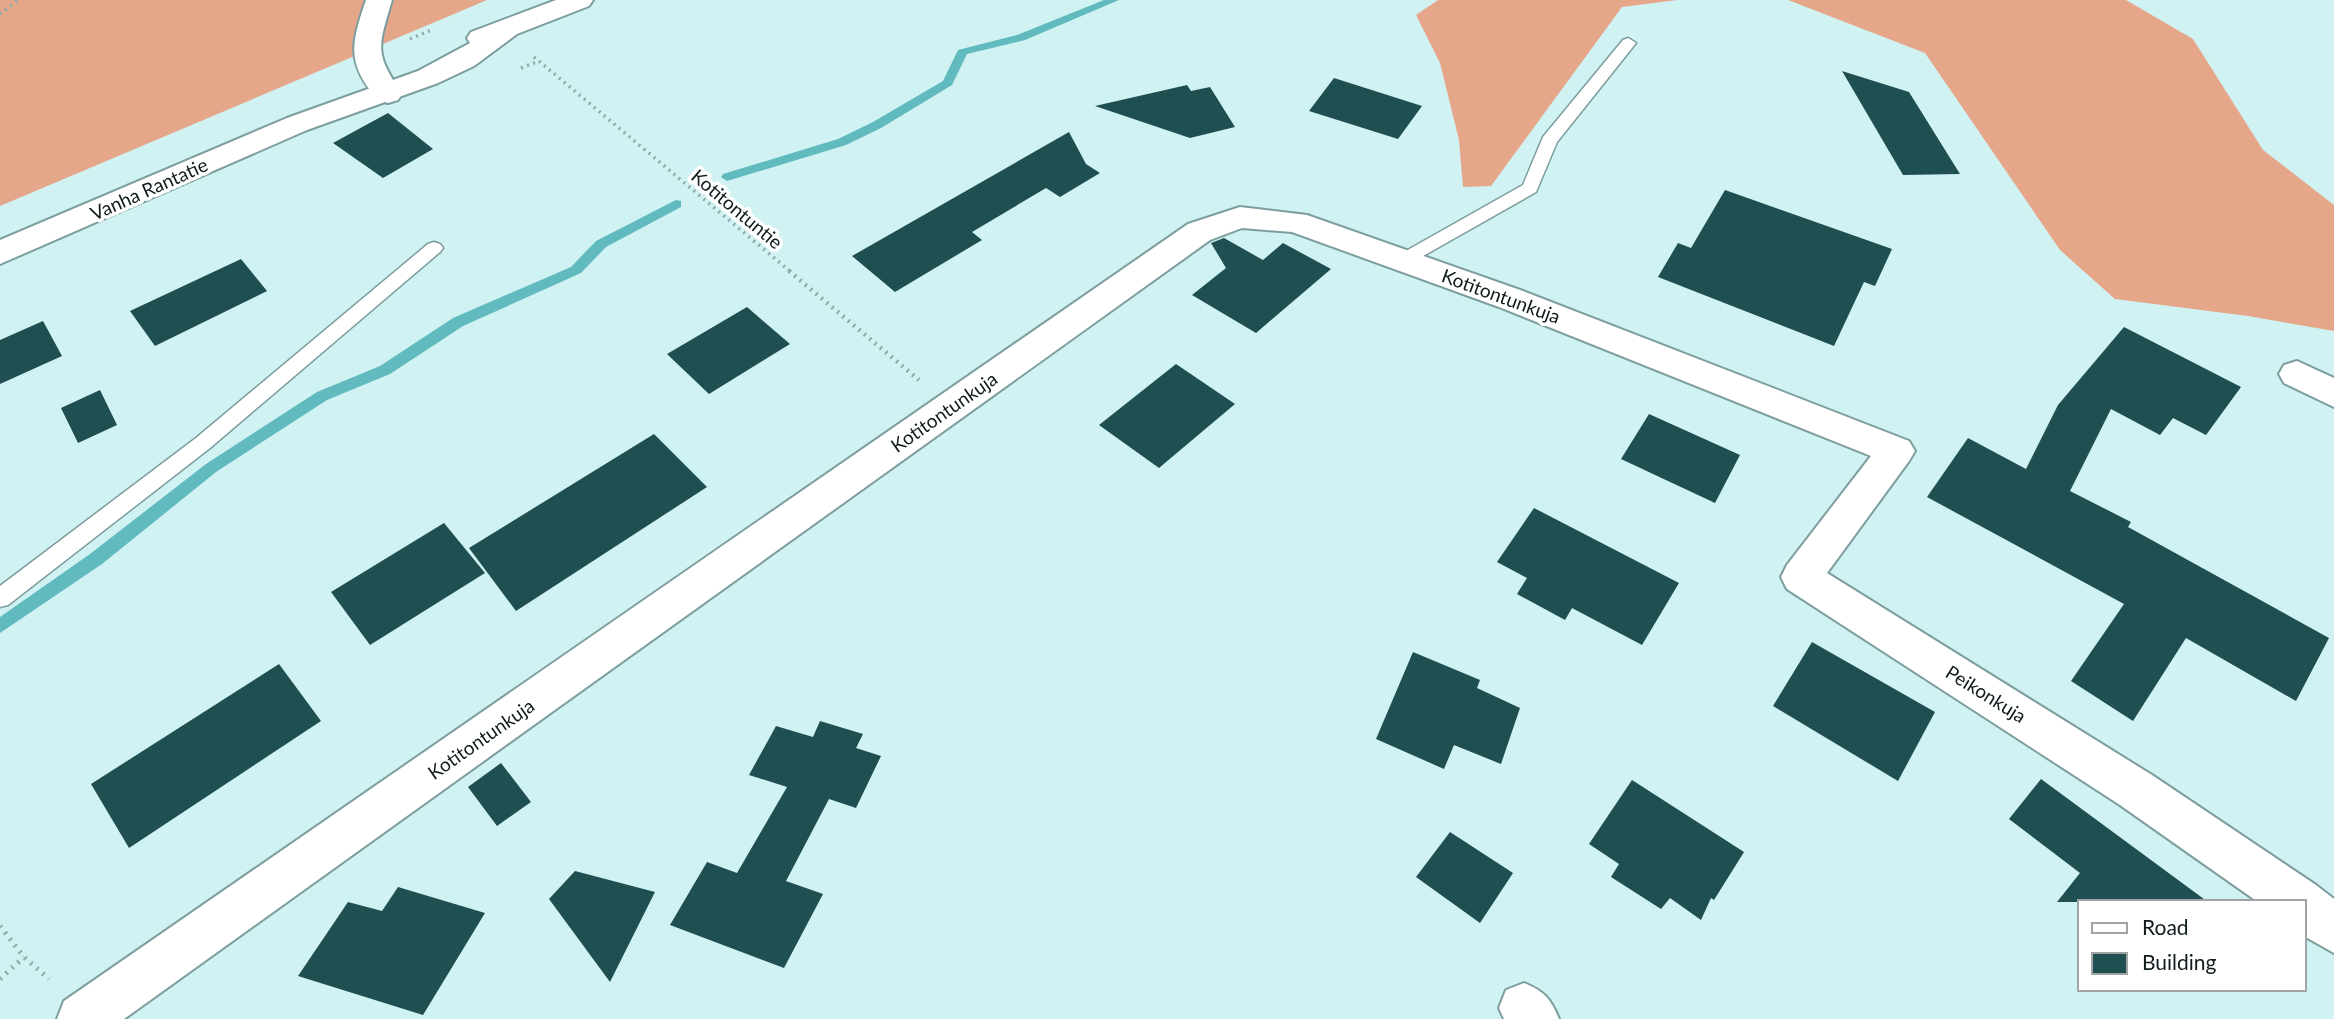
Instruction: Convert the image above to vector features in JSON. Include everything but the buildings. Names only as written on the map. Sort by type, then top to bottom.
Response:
[{"type":"street","points":[[379,0],[366,42],[381,87]]},
{"type":"street","name":"Vanha Rantatie","points":[[0,253],[381,87],[464,60],[505,31],[580,0]]},
{"type":"street","name":"Kotitontunkuja","points":[[86,1017],[1199,232],[1241,216],[1296,222],[1403,260],[1511,299],[1896,451]]},
{"type":"street","points":[[2297,374],[2334,394]]},
{"type":"street","name":"Peikonkuja","points":[[1896,451],[1801,577],[2136,790],[2296,900]]},
{"type":"street","points":[[2306,908],[2334,929]]},
{"type":"lane","points":[[1403,260],[1530,188],[1549,141],[1628,43]]},
{"type":"lane","points":[[0,598],[203,443],[434,248]]},
{"type":"path","points":[[0,14],[18,0]]},
{"type":"path","name":"Kotitontuntie","points":[[505,31],[952,407]]},
{"type":"path","points":[[0,926],[24,957],[86,1017]]},
{"type":"path","points":[[0,979],[24,957]]},
{"type":"shaded area","points":[[0,0],[487,0],[0,206]]},
{"type":"shaded area","points":[[1438,0],[1677,0],[1622,7],[1491,186],[1463,187],[1459,140],[1440,63],[1416,15]]},
{"type":"shaded area","points":[[1788,0],[2126,0],[2193,39],[2263,150],[2334,205],[2334,331],[2248,316],[2115,299],[2060,250],[1925,53]]},
{"type":"waterway","points":[[727,177],[842,142],[877,125],[948,83],[962,52],[1021,38],[1114,0]]},
{"type":"waterway","points":[[0,626],[96,559],[211,468],[322,396],[385,370],[458,322],[576,270],[601,244],[676,204]]}]
